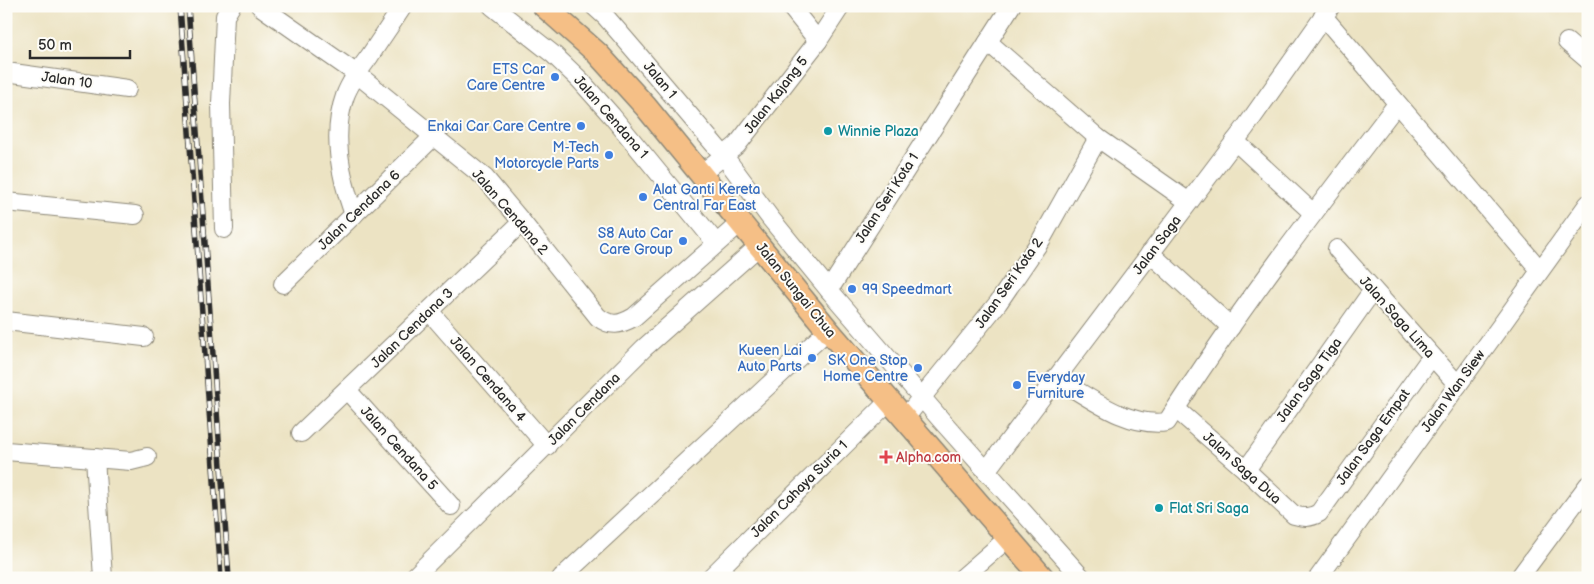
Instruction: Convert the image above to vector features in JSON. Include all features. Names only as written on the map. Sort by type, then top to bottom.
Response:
[{"type":"main road","name":"Jalan Sungai Chua","points":[[544,6],[597,53],[646,108],[828,330],[1043,578]]},
{"type":"street","points":[[224,230],[221,104],[225,16],[231,6]]},
{"type":"street","name":"Jalan Cendana 2","points":[[260,6],[357,74],[484,178],[598,317],[606,322],[620,324],[634,317],[716,243]]},
{"type":"street","points":[[354,215],[346,192],[338,144],[339,119],[345,95],[403,6]]},
{"type":"street","name":"Jalan Cendana 1","points":[[492,6],[554,55],[580,80],[612,116],[716,243]]},
{"type":"street","name":"Jalan 1","points":[[594,6],[605,16],[724,156],[771,219],[829,290],[986,471],[1082,578]]},
{"type":"street","points":[[790,6],[818,41]]},
{"type":"street","name":"Jalan Kajang 5","points":[[701,174],[737,145],[818,41],[841,6]]},
{"type":"street","name":"Jalan Seri Kota 1","points":[[829,290],[1011,6]]},
{"type":"street","name":"Jalan Saga","points":[[986,471],[1235,141],[1327,11],[1397,104],[1540,270]]},
{"type":"street","points":[[988,42],[1098,138],[1189,202]]},
{"type":"street","points":[[1567,42],[1588,60]]},
{"type":"street","name":"Jalan 10","points":[[6,72],[127,89]]},
{"type":"street","points":[[646,108],[666,88]]},
{"type":"street","points":[[1056,378],[1124,416],[1142,422],[1167,422],[1231,327],[1313,213],[1397,104]]},
{"type":"street","name":"Jalan Cendana 6","points":[[283,284],[434,136]]},
{"type":"street","name":"Jalan Seri Kota 2","points":[[905,418],[998,303],[1041,240],[1098,138]]},
{"type":"street","points":[[1235,141],[1313,213]]},
{"type":"street","points":[[6,202],[135,215]]},
{"type":"street","name":"Jalan Wan Siew","points":[[1318,578],[1588,204]]},
{"type":"street","name":"Jalan Cendana 3","points":[[302,433],[522,222]]},
{"type":"street","points":[[716,243],[740,223]]},
{"type":"street","name":"Jalan Cendana","points":[[413,578],[644,348],[760,246]]},
{"type":"street","name":"Jalan Saga Lima","points":[[1337,249],[1458,385]]},
{"type":"street","points":[[1150,253],[1231,327]]},
{"type":"street","name":"Jalan Saga Tiga","points":[[1246,470],[1373,290]]},
{"type":"street","name":"Jalan Cendana 4","points":[[430,312],[547,446]]},
{"type":"street","points":[[6,321],[144,337]]},
{"type":"street","points":[[561,578],[828,330]]},
{"type":"street","name":"Jalan Saga Empat","points":[[1312,516],[1319,513],[1432,356]]},
{"type":"street","name":"Jalan Cendana 5","points":[[347,390],[451,506]]},
{"type":"street","name":"Jalan Cahaya Suria 1","points":[[710,578],[889,401]]},
{"type":"street","name":"Jalan Saga Dua","points":[[1176,409],[1294,515],[1304,518],[1312,516]]},
{"type":"street","points":[[6,451],[131,461],[147,457]]},
{"type":"street","points":[[95,458],[103,578]]},
{"type":"street","points":[[1519,578],[1586,492]]},
{"type":"street","points":[[962,578],[1008,538]]},
{"type":"railway","points":[[180,6],[221,578]]},
{"type":"railway","points":[[188,6],[229,578]]},
{"type":"place","name":"ETS Car Care Centre","points":[[555,77]]},
{"type":"place","name":"Enkai Car Care Centre","points":[[581,126]]},
{"type":"place","name":"Winnie Plaza","points":[[828,131]]},
{"type":"place","name":"M-Tech Motorcycle Parts","points":[[609,155]]},
{"type":"place","name":"Alat Ganti Kereta Central Far East","points":[[643,197]]},
{"type":"place","name":"S8 Auto Car Care Group","points":[[683,241]]},
{"type":"place","name":"99 Speedmart","points":[[852,289]]},
{"type":"place","name":"Kueen Lai Auto Parts","points":[[812,358]]},
{"type":"place","name":"SK One Stop Home Centre","points":[[918,368]]},
{"type":"place","name":"Everyday Furniture","points":[[1017,385]]},
{"type":"place","name":"Alpha.com","points":[[886,457]]},
{"type":"place","name":"Flat Sri Saga","points":[[1159,508]]}]
